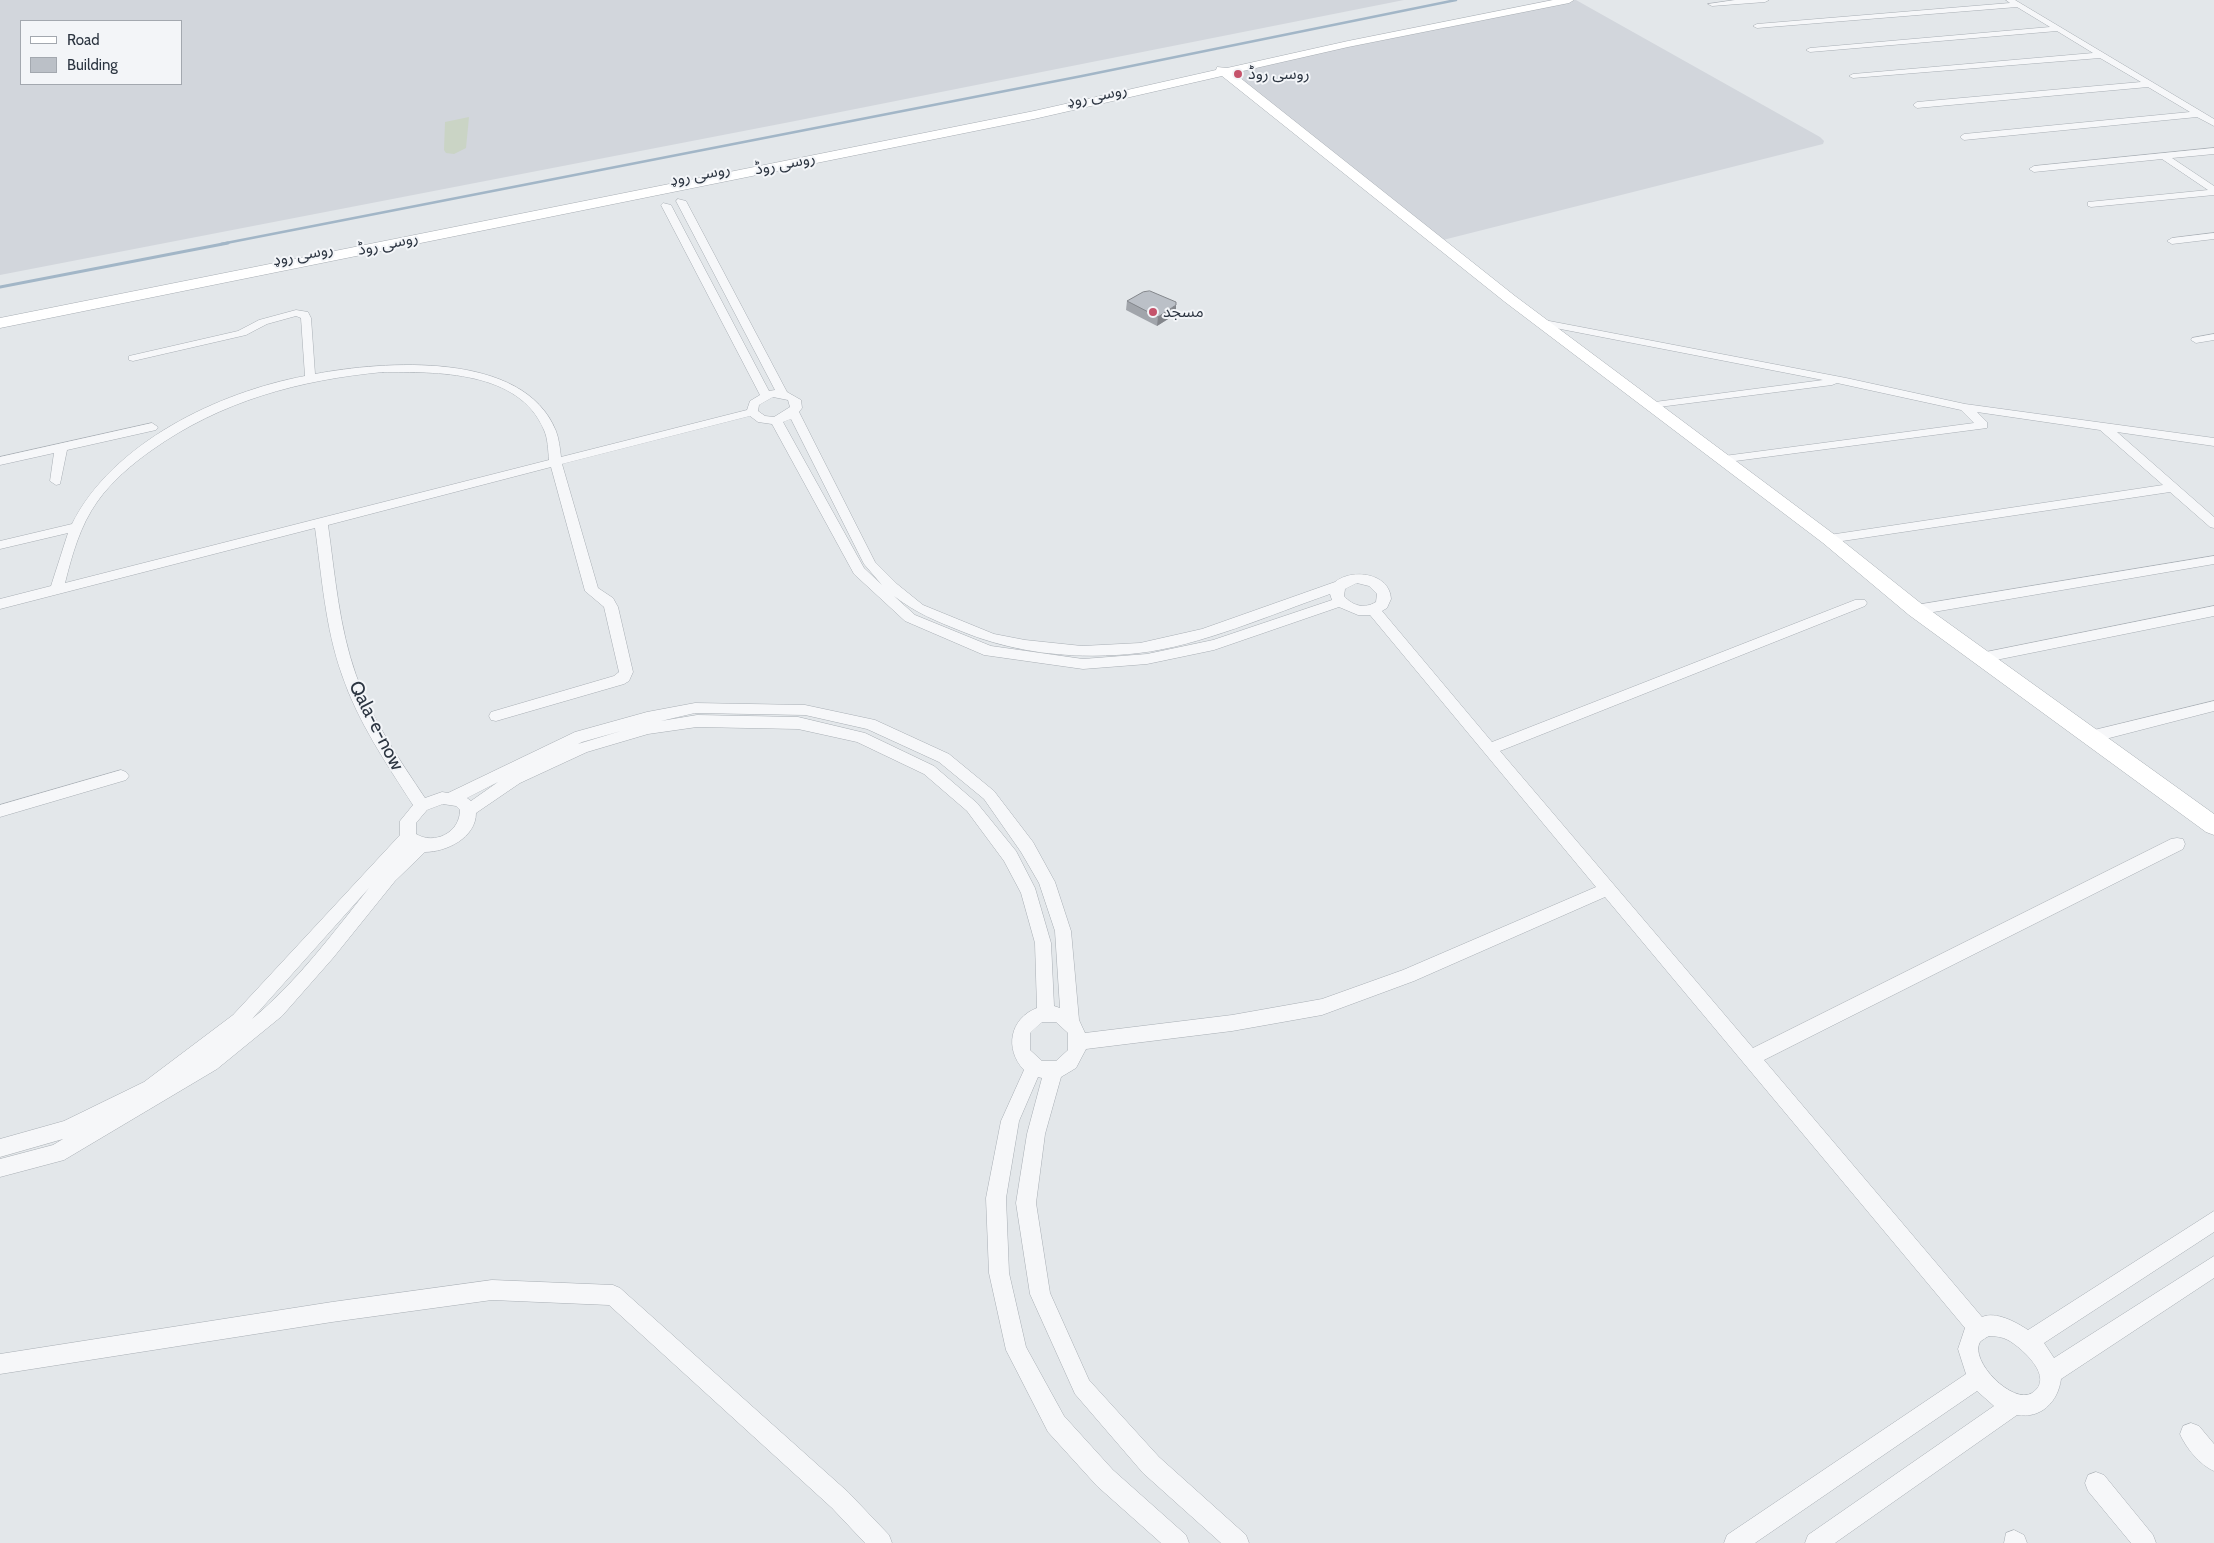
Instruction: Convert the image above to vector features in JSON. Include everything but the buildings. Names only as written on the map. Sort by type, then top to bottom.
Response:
[{"type":"main road","name":"روسی روډ","points":[[0,316],[1223,71],[1342,40],[1546,0]]},
{"type":"main road","name":"روسی روڈ","points":[[0,322],[1034,115],[1348,44],[1570,0]]},
{"type":"main road","points":[[1223,71],[1544,324],[1829,539],[1916,610],[2090,737],[2210,819]]},
{"type":"street","points":[[1712,4],[1765,0]]},
{"type":"street","points":[[2010,0],[2214,123]]},
{"type":"street","points":[[1757,26],[2018,5]]},
{"type":"street","points":[[1810,50],[2058,29]]},
{"type":"street","points":[[1853,76],[2101,55]]},
{"type":"street","points":[[1917,105],[2150,84]]},
{"type":"street","points":[[1964,137],[2198,114]]},
{"type":"street","points":[[2034,169],[2214,151]]},
{"type":"street","points":[[2165,157],[2214,191]]},
{"type":"street","points":[[2091,204],[2214,191]]},
{"type":"street","points":[[681,201],[783,394]]},
{"type":"street","points":[[666,205],[766,396]]},
{"type":"street","points":[[2172,241],[2214,236]]},
{"type":"street","points":[[133,358],[242,333],[263,322],[296,313],[304,314],[306,318],[310,376]]},
{"type":"street","points":[[1544,324],[1846,381],[1965,407],[2209,441],[2214,429]]},
{"type":"street","points":[[2196,340],[2214,338]]},
{"type":"street","points":[[57,590],[66,550],[76,527],[101,488],[134,457],[187,423],[226,404],[310,376],[358,369],[408,368],[454,370],[500,384],[528,401],[543,416],[551,432],[556,462],[592,591],[608,601],[611,608],[626,672],[624,677],[619,680],[496,716]]},
{"type":"street","points":[[1651,405],[1846,381]]},
{"type":"street","points":[[783,394],[796,400],[797,404],[793,412],[776,420],[760,418],[752,412],[754,403],[766,396],[783,394]]},
{"type":"street","points":[[1724,460],[1983,425],[1965,407]]},
{"type":"street","points":[[0,604],[752,412]]},
{"type":"street","points":[[793,412],[870,564],[892,587],[918,608],[991,638],[1025,645],[1082,651],[1140,648],[1204,633],[1357,578],[1378,585],[1385,595],[1384,600],[1382,605],[1373,610],[1359,611],[1340,602],[1337,597],[1338,586]]},
{"type":"street","points":[[776,420],[859,571],[910,618],[989,651],[1083,664],[1148,659],[1214,645],[1340,602]]},
{"type":"street","points":[[0,461],[152,427]]},
{"type":"street","points":[[2104,427],[2214,524]]},
{"type":"street","points":[[56,482],[61,447]]},
{"type":"street","points":[[1829,539],[2172,488]]},
{"type":"street","name":"Qala-e-now","points":[[321,523],[338,634],[356,694],[386,750],[422,806]]},
{"type":"street","points":[[0,545],[76,527]]},
{"type":"street","points":[[1916,610],[2214,560]]},
{"type":"street","points":[[1489,749],[1860,603]]},
{"type":"street","points":[[1373,610],[1978,1328]]},
{"type":"street","points":[[1982,658],[2214,611]]},
{"type":"street","points":[[2090,737],[2214,706]]},
{"type":"street","points":[[415,841],[408,821],[422,806],[431,801],[452,798],[580,736],[647,718],[696,708],[805,710],[870,724],[944,758],[989,795],[1027,847],[1047,882],[1063,931],[1070,1021]]},
{"type":"street","points":[[0,1148],[67,1129],[150,1088],[239,1021],[349,898],[415,841],[437,844],[452,838],[466,825],[470,810],[515,779],[574,752],[648,728],[697,721],[798,723],[860,737],[929,770],[972,807],[1010,856],[1029,893],[1043,943],[1046,1014]]},
{"type":"street","points":[[0,811],[121,776]]},
{"type":"street","points":[[452,798],[466,804],[470,810]]},
{"type":"street","points":[[0,1168],[57,1153],[210,1063],[276,1010],[327,953],[415,841]]},
{"type":"street","points":[[1750,1058],[2177,844]]},
{"type":"street","points":[[1079,1042],[1232,1023],[1322,1007],[1408,976],[1608,889]]},
{"type":"street","points":[[1046,1014],[1062,1016],[1070,1021],[1075,1027],[1079,1042],[1072,1059],[1054,1069],[1034,1067],[1021,1054],[1019,1037],[1028,1022],[1046,1014]]},
{"type":"street","points":[[1034,1067],[1010,1122],[996,1198],[999,1273],[1016,1350],[1056,1424],[1105,1478],[1178,1543]]},
{"type":"street","points":[[1054,1069],[1036,1134],[1026,1203],[1040,1294],[1082,1387],[1151,1465],[1238,1543]]},
{"type":"street","points":[[2029,1341],[2214,1221]]},
{"type":"street","points":[[2049,1374],[2214,1266]]},
{"type":"street","points":[[0,1364],[332,1312],[492,1290],[613,1294],[840,1500],[882,1543]]},
{"type":"street","points":[[1996,1325],[2008,1328],[2029,1341],[2043,1360],[2049,1374],[2050,1386],[2046,1396],[2039,1403],[2028,1406],[2015,1404],[1989,1390],[1978,1378],[1968,1354],[1968,1344],[1978,1328],[1996,1325]]},
{"type":"street","points":[[1735,1543],[1978,1378]]},
{"type":"street","points":[[1816,1543],[2015,1404]]},
{"type":"street","points":[[2191,1434],[2214,1460]]},
{"type":"street","points":[[2096,1483],[2145,1543]]},
{"type":"shaded area","points":[[0,0],[1404,0],[790,122],[0,275]]},
{"type":"shaded area","points":[[1576,0],[1820,137],[1824,141],[1823,144],[1439,241],[1226,73],[1348,44]]},
{"type":"green space","points":[[469,117],[466,148],[454,154],[446,153],[444,150],[445,122]]},
{"type":"waterway","points":[[221,244],[1082,76],[1456,0]]},
{"type":"waterway","points":[[0,287],[228,243]]},
{"type":"place","name":"روسی روڈ","points":[[1238,74]]},
{"type":"place","name":"مسجد","points":[[1153,312]]}]
